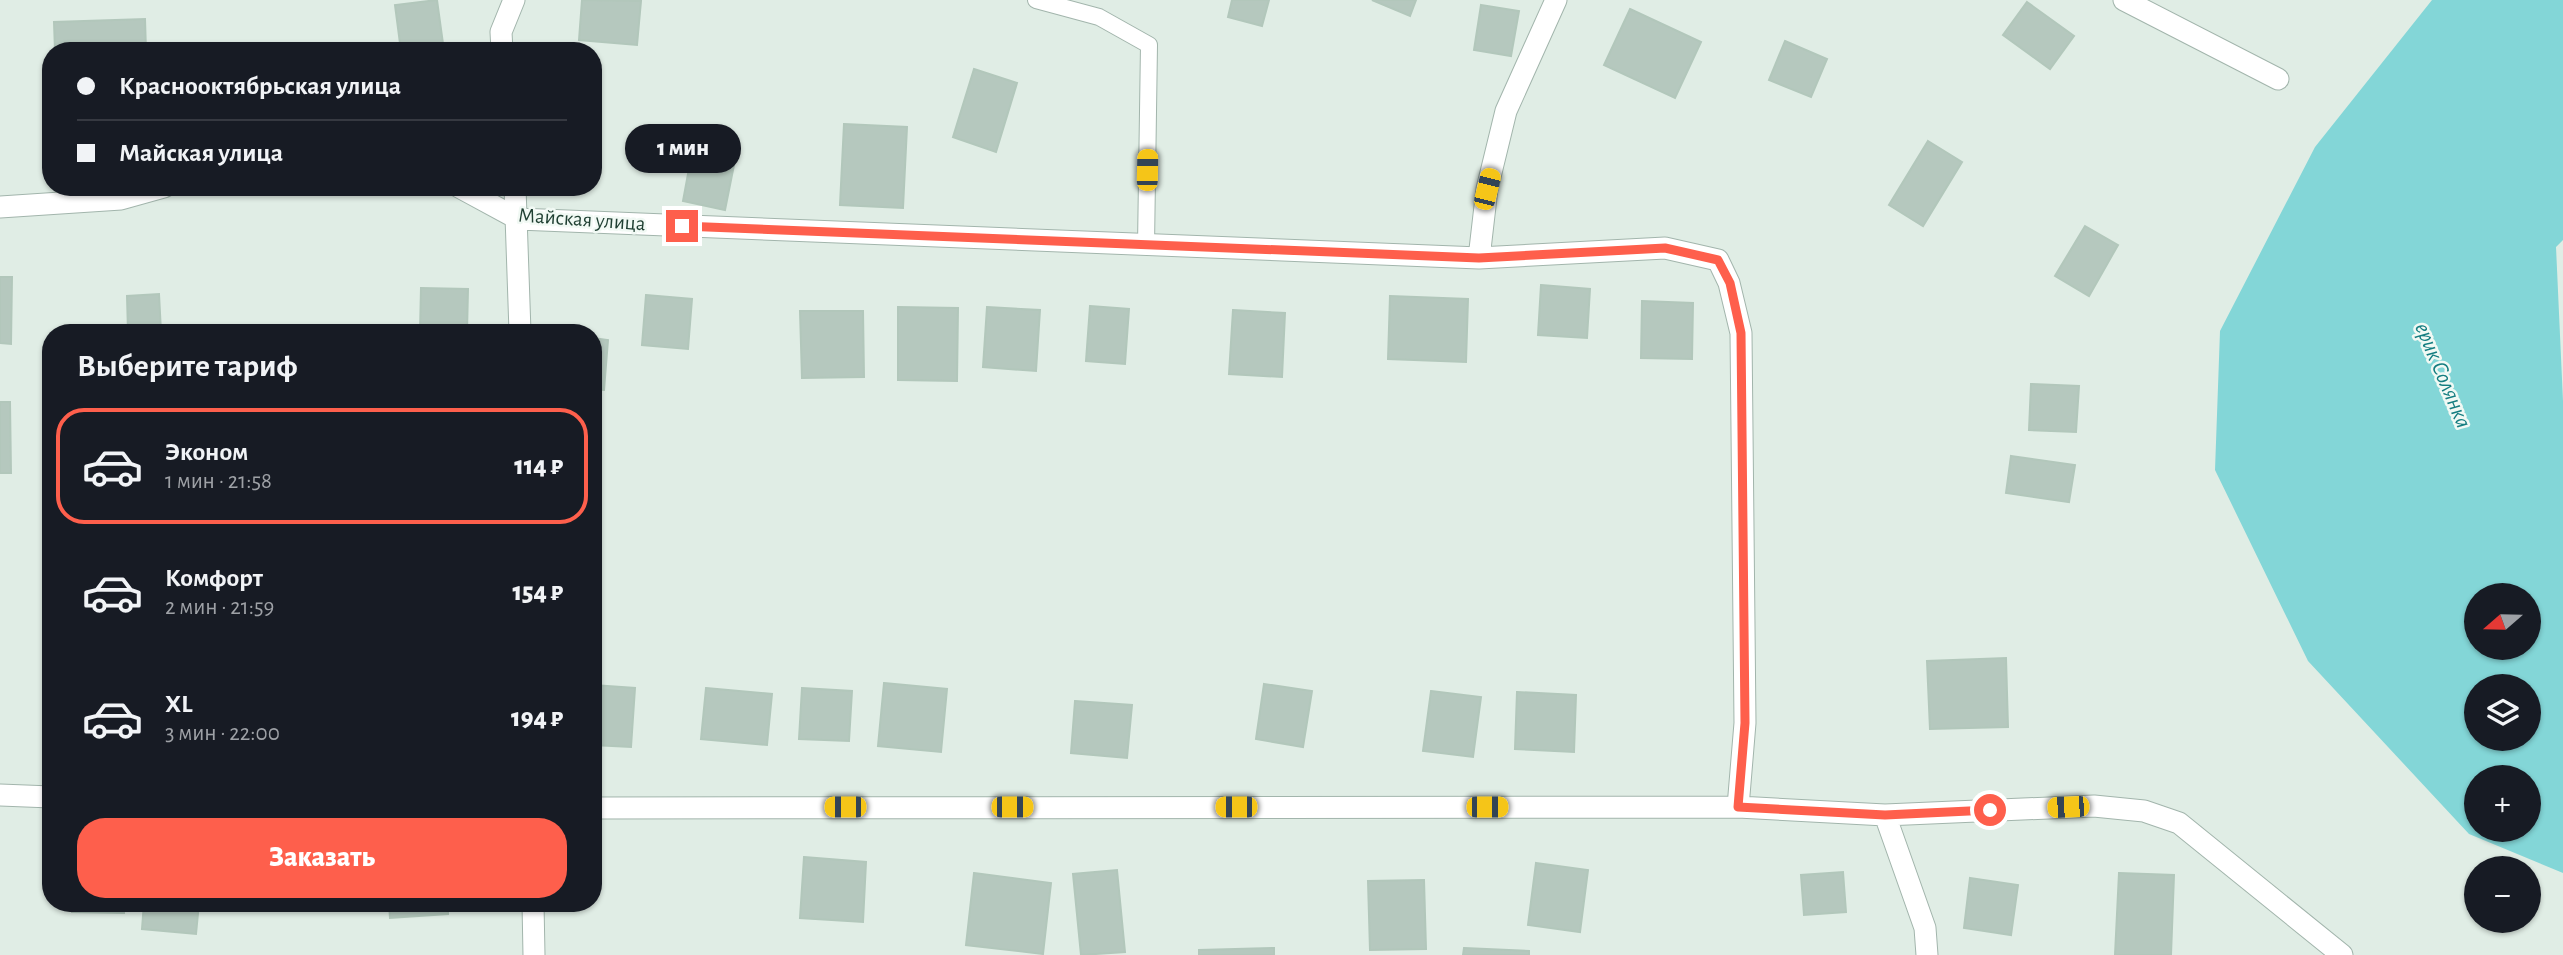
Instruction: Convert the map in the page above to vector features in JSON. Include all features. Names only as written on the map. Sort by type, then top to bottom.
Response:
[{"type":"street","points":[[501,42],[500,32],[513,0]]},
{"type":"street","points":[[1479,258],[1487,189],[1506,111],[1556,0]]},
{"type":"street","points":[[2124,0],[2278,79]]},
{"type":"street","points":[[0,207],[132,196]]},
{"type":"street","name":"Майская улица","points":[[476,196],[518,219],[1479,258],[1665,248],[1718,260],[1730,283],[1741,333],[1745,723],[1738,807]]},
{"type":"street","points":[[516,196],[520,324]]},
{"type":"street","points":[[0,795],[42,797]]},
{"type":"street","points":[[602,808],[1738,807],[1885,815],[2094,806],[2144,811],[2179,823],[2342,955]]},
{"type":"street","points":[[1885,815],[1925,928],[1927,955]]},
{"type":"street","points":[[533,912],[534,955]]},
{"type":"lane","points":[[1036,0],[1099,17],[1149,45],[1146,244]]},
{"type":"water","name":"ерик Солянка","points":[[2432,0],[2563,0],[2563,240],[2556,247],[2563,401],[2563,873],[2541,864],[2541,856],[2522,856],[2488,842],[2541,842],[2541,765],[2464,765],[2464,829],[2308,661],[2215,470],[2220,331],[2315,147]]},
{"type":"building","points":[[437,0],[443,42],[400,42],[395,5]]},
{"type":"building","points":[[582,0],[641,1],[637,45],[579,40]]},
{"type":"building","points":[[1232,0],[1269,0],[1262,26],[1228,17]]},
{"type":"building","points":[[1372,0],[1416,0],[1410,16]]},
{"type":"building","points":[[2027,2],[2074,36],[2050,69],[2003,35]]},
{"type":"building","points":[[1481,5],[1519,11],[1511,56],[1474,50]]},
{"type":"building","points":[[1630,9],[1701,42],[1675,98],[1604,65]]},
{"type":"building","points":[[145,19],[146,42],[55,42],[54,22]]},
{"type":"building","points":[[1785,41],[1827,59],[1811,97],[1769,80]]},
{"type":"building","points":[[974,69],[1017,83],[996,152],[953,137]]},
{"type":"building","points":[[844,124],[907,127],[903,208],[840,205]]},
{"type":"building","points":[[1928,141],[1962,162],[1923,226],[1889,205]]},
{"type":"building","points":[[693,147],[736,155],[725,210],[683,201]]},
{"type":"building","points":[[2085,226],[2118,245],[2089,296],[2055,276]]},
{"type":"building","points":[[0,277],[12,277],[11,344],[0,343]]},
{"type":"building","points":[[1541,285],[1590,289],[1587,338],[1538,335]]},
{"type":"building","points":[[421,288],[468,289],[467,324],[420,324]]},
{"type":"building","points":[[159,294],[161,324],[128,324],[127,296]]},
{"type":"building","points":[[646,295],[692,299],[688,349],[642,345]]},
{"type":"building","points":[[1390,296],[1468,299],[1466,362],[1388,359]]},
{"type":"building","points":[[1642,301],[1693,303],[1692,359],[1641,358]]},
{"type":"building","points":[[1090,306],[1129,309],[1125,364],[1086,361]]},
{"type":"building","points":[[898,307],[958,308],[957,381],[898,380]]},
{"type":"building","points":[[987,307],[1040,310],[1036,371],[983,367]]},
{"type":"building","points":[[1233,310],[1285,313],[1282,377],[1229,374]]},
{"type":"building","points":[[800,311],[863,311],[864,377],[802,378]]},
{"type":"building","points":[[602,339],[608,340],[602,390]]},
{"type":"building","points":[[2031,384],[2079,386],[2076,432],[2029,430]]},
{"type":"building","points":[[0,402],[10,402],[11,473],[0,473]]},
{"type":"building","points":[[2011,456],[2075,465],[2069,502],[2006,493]]},
{"type":"building","points":[[2006,658],[2008,727],[1930,729],[1927,661]]},
{"type":"building","points":[[884,683],[947,689],[941,752],[878,746]]},
{"type":"building","points":[[1264,684],[1312,691],[1303,747],[1256,739]]},
{"type":"building","points":[[602,686],[635,688],[631,747],[602,745]]},
{"type":"building","points":[[706,688],[772,694],[767,745],[701,739]]},
{"type":"building","points":[[802,688],[852,691],[849,741],[799,739]]},
{"type":"building","points":[[1431,691],[1481,697],[1473,757],[1423,751]]},
{"type":"building","points":[[1517,692],[1576,695],[1574,752],[1515,749]]},
{"type":"building","points":[[1075,701],[1132,705],[1127,758],[1071,753]]},
{"type":"building","points":[[804,857],[866,862],[863,922],[800,918]]},
{"type":"building","points":[[1536,863],[1588,870],[1580,932],[1528,925]]},
{"type":"building","points":[[1117,870],[1125,952],[1081,955],[1073,874]]},
{"type":"building","points":[[1843,872],[1846,912],[1804,915],[1801,875]]},
{"type":"building","points":[[974,873],[1051,883],[1043,954],[966,945]]},
{"type":"building","points":[[2119,873],[2174,875],[2171,955],[2115,955]]},
{"type":"building","points":[[1970,878],[2018,885],[2011,935],[1964,928]]},
{"type":"building","points":[[1424,880],[1426,949],[1370,950],[1368,881]]},
{"type":"building","points":[[143,912],[198,912],[196,934],[142,929]]},
{"type":"building","points":[[390,912],[448,912],[448,914],[390,918]]},
{"type":"building","points":[[1274,948],[1274,955],[1199,955],[1199,950]]},
{"type":"building","points":[[1464,948],[1529,951],[1529,955],[1463,955]]},
{"type":"route","points":[[682,226],[1479,258],[1665,248],[1718,260],[1730,283],[1741,333],[1745,723],[1738,807],[1885,815],[1990,810]]}]
